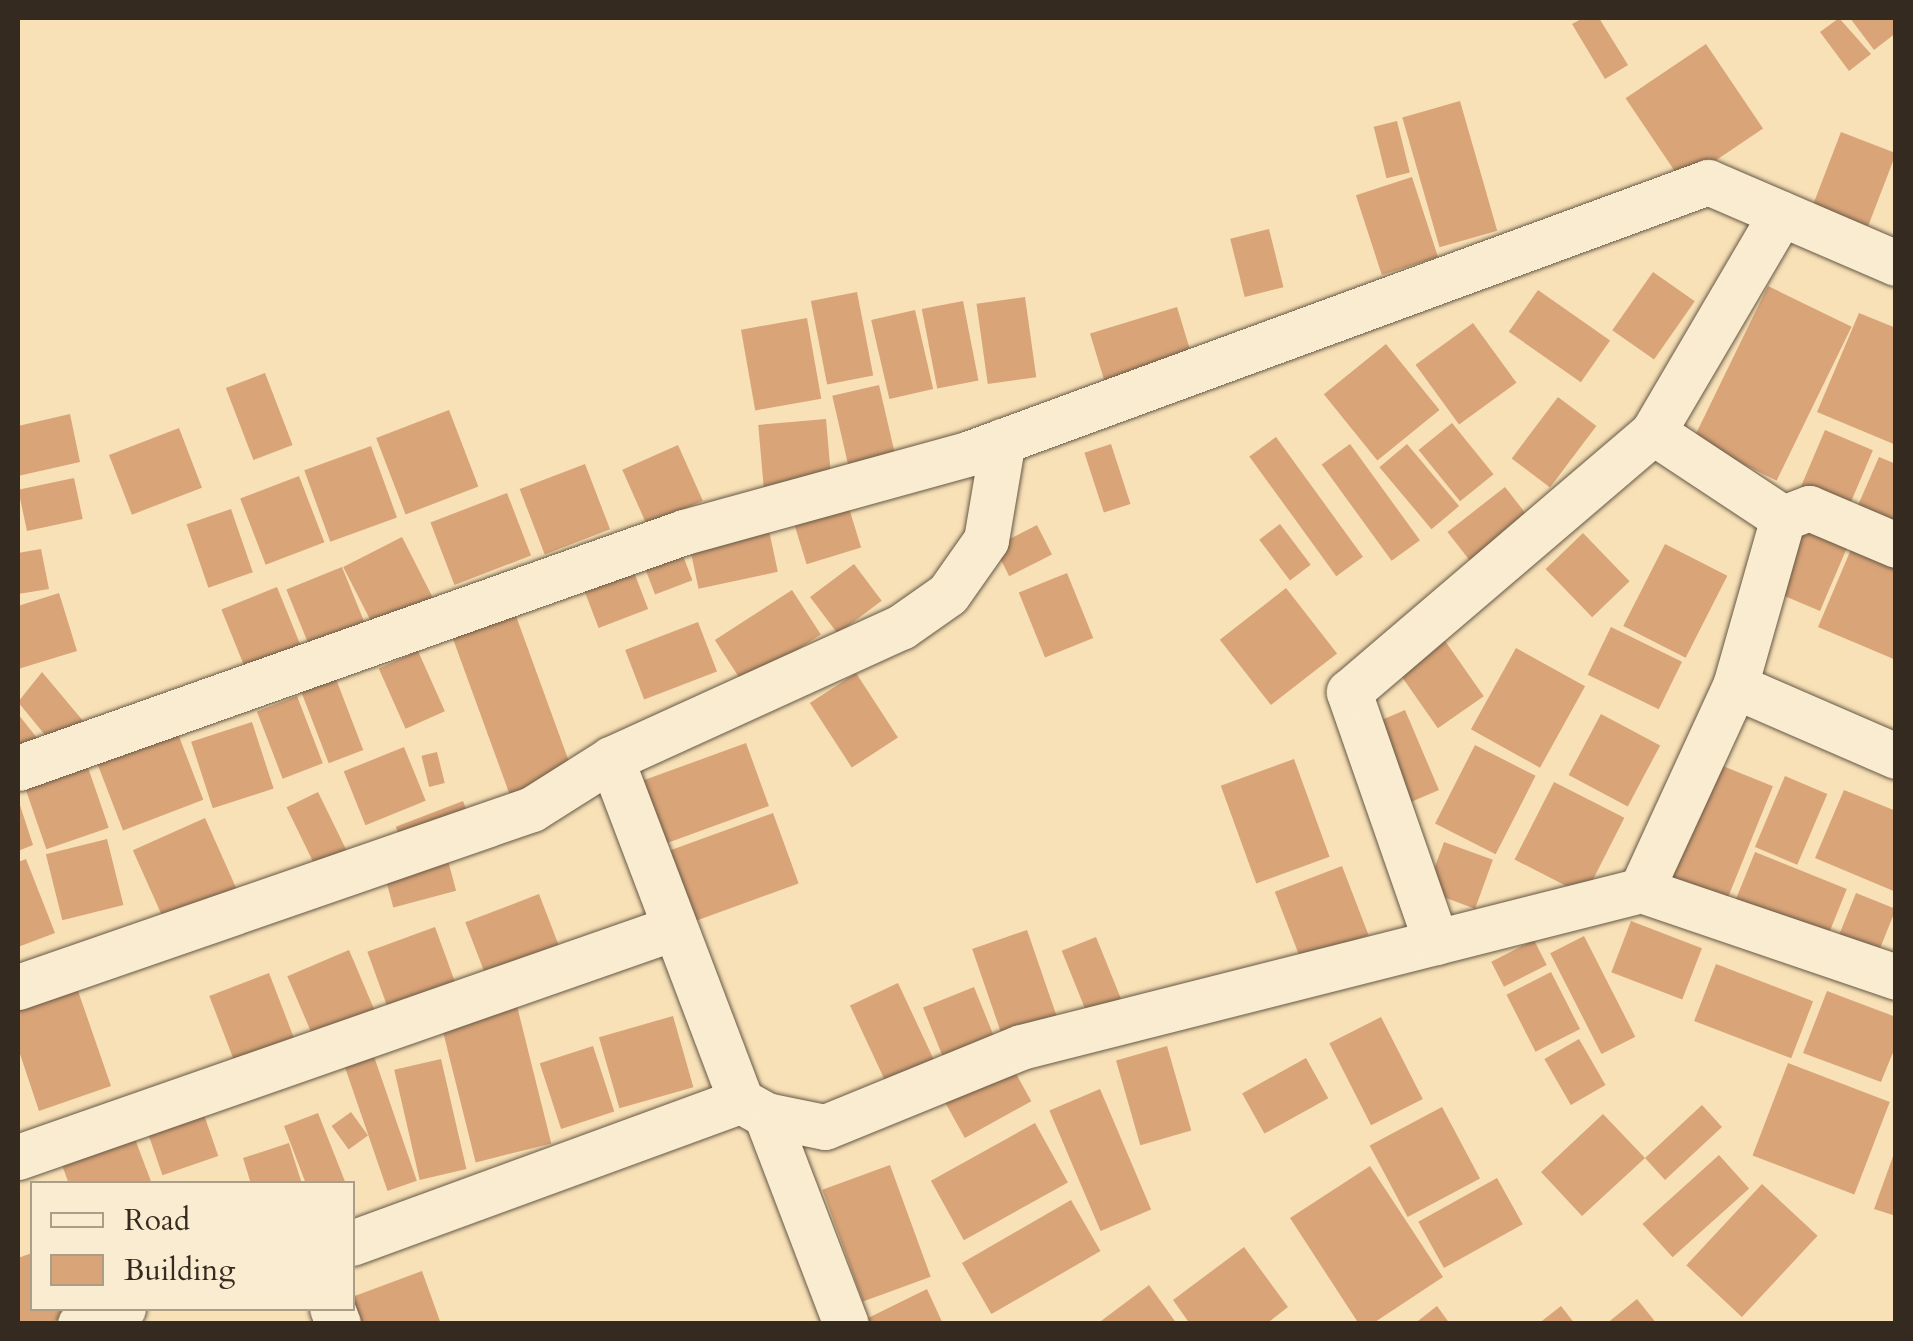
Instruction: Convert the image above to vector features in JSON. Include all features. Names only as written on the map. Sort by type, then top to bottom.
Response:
[{"type":"street","points":[[18,768],[684,532],[1003,440],[1708,182],[1896,263]]},
{"type":"street","points":[[1436,942],[1348,692],[1654,432],[1780,214]]},
{"type":"street","points":[[1654,432],[1783,518]]},
{"type":"street","points":[[18,987],[532,809],[611,759],[900,627],[948,594],[986,540],[1003,440]]},
{"type":"street","points":[[1783,518],[1809,508],[1896,545]]},
{"type":"street","points":[[1642,890],[1735,686],[1783,518]]},
{"type":"street","points":[[1735,686],[1896,756]]},
{"type":"street","points":[[611,759],[671,929],[846,1324]]},
{"type":"street","points":[[355,1242],[753,1108],[825,1126],[1020,1047],[1642,890],[1896,977]]},
{"type":"street","points":[[18,1158],[671,929]]},
{"type":"street","points":[[80,1324],[115,1311]]},
{"type":"building","points":[[1583,18],[1599,18],[1628,65],[1605,79],[1572,24]]},
{"type":"building","points":[[1839,18],[1871,54],[1849,71],[1820,32]]},
{"type":"building","points":[[1850,18],[1896,18],[1896,33],[1874,50]]},
{"type":"building","points":[[1706,44],[1763,129],[1683,183],[1626,98]]},
{"type":"building","points":[[1460,101],[1497,231],[1440,247],[1402,118]]},
{"type":"building","points":[[1397,121],[1410,172],[1387,178],[1374,127]]},
{"type":"building","points":[[1841,132],[1896,153],[1868,226],[1813,205]]},
{"type":"building","points":[[1412,177],[1438,257],[1382,275],[1356,195]]},
{"type":"building","points":[[1269,229],[1284,287],[1245,297],[1230,239]]},
{"type":"building","points":[[1653,272],[1695,301],[1654,359],[1612,330]]},
{"type":"building","points":[[1768,286],[1852,327],[1777,480],[1693,440]]},
{"type":"building","points":[[1538,290],[1610,340],[1581,382],[1509,332]]},
{"type":"building","points":[[857,292],[873,375],[827,384],[811,301]]},
{"type":"building","points":[[1025,297],[1036,377],[988,384],[976,304]]},
{"type":"building","points":[[963,301],[978,381],[937,389],[922,309]]},
{"type":"building","points":[[1177,307],[1193,359],[1106,385],[1090,334]]},
{"type":"building","points":[[915,310],[933,389],[889,399],[871,320]]},
{"type":"building","points":[[1859,313],[1896,328],[1896,445],[1817,412]]},
{"type":"building","points":[[807,318],[821,399],[755,410],[741,330]]},
{"type":"building","points":[[1473,323],[1516,383],[1459,425],[1416,365]]},
{"type":"building","points":[[1386,344],[1439,410],[1377,460],[1324,394]]},
{"type":"building","points":[[265,373],[293,445],[253,460],[226,388]]},
{"type":"building","points":[[879,385],[897,462],[850,473],[832,396]]},
{"type":"building","points":[[1558,397],[1596,426],[1550,487],[1512,458]]},
{"type":"building","points":[[449,410],[478,487],[406,515],[376,438]]},
{"type":"building","points":[[70,414],[80,462],[18,476],[18,426]]},
{"type":"building","points":[[826,419],[831,481],[764,487],[758,425]]},
{"type":"building","points":[[1452,423],[1494,474],[1460,501],[1419,450]]},
{"type":"building","points":[[179,428],[202,488],[132,515],[109,455]]},
{"type":"building","points":[[1825,430],[1873,450],[1846,514],[1798,494]]},
{"type":"building","points":[[1276,437],[1363,557],[1336,576],[1249,456]]},
{"type":"building","points":[[1111,444],[1130,504],[1104,513],[1084,453]]},
{"type":"building","points":[[1350,444],[1420,540],[1392,561],[1322,465]]},
{"type":"building","points":[[1407,444],[1459,506],[1431,529],[1379,467]]},
{"type":"building","points":[[678,445],[703,501],[647,526],[622,470]]},
{"type":"building","points":[[371,446],[397,517],[330,542],[304,470]]},
{"type":"building","points":[[1879,457],[1896,464],[1896,538],[1852,519]]},
{"type":"building","points":[[585,464],[610,529],[545,554],[520,489]]},
{"type":"building","points":[[299,476],[324,542],[266,565],[240,499]]},
{"type":"building","points":[[74,478],[83,519],[27,531],[18,490]]},
{"type":"building","points":[[1505,487],[1529,518],[1471,563],[1447,532]]},
{"type":"building","points":[[507,493],[531,556],[454,585],[430,522]]},
{"type":"building","points":[[845,495],[861,548],[807,564],[790,512]]},
{"type":"building","points":[[231,509],[253,572],[208,588],[187,524]]},
{"type":"building","points":[[767,521],[778,572],[699,589],[688,538]]},
{"type":"building","points":[[1797,522],[1849,544],[1820,611],[1768,589]]},
{"type":"building","points":[[1280,524],[1311,565],[1290,580],[1259,540]]},
{"type":"building","points":[[1037,525],[1052,554],[1009,576],[994,547]]},
{"type":"building","points":[[1583,533],[1630,581],[1592,617],[1546,569]]},
{"type":"building","points":[[402,537],[435,601],[376,631],[343,567]]},
{"type":"building","points":[[677,540],[692,580],[655,594],[640,554]]},
{"type":"building","points":[[1665,544],[1727,576],[1686,658],[1623,626]]},
{"type":"building","points":[[1852,547],[1896,565],[1896,660],[1818,627]]},
{"type":"building","points":[[41,549],[49,589],[18,594],[18,553]]},
{"type":"building","points":[[854,564],[882,601],[838,634],[810,597]]},
{"type":"building","points":[[342,567],[367,629],[311,652],[286,589]]},
{"type":"building","points":[[632,567],[648,609],[599,628],[583,586]]},
{"type":"building","points":[[1067,573],[1093,638],[1045,657],[1019,592]]},
{"type":"building","points":[[277,587],[302,650],[247,673],[221,609]]},
{"type":"building","points":[[1286,588],[1337,653],[1271,705],[1220,640]]},
{"type":"building","points":[[792,590],[821,634],[744,685],[715,640]]},
{"type":"building","points":[[59,593],[77,651],[18,669],[18,606]]},
{"type":"building","points":[[512,605],[574,774],[511,797],[449,628]]},
{"type":"building","points":[[698,622],[717,671],[644,699],[625,650]]},
{"type":"building","points":[[1611,627],[1682,662],[1659,709],[1588,675]]},
{"type":"building","points":[[1443,638],[1484,696],[1438,728],[1397,670]]},
{"type":"building","points":[[1516,648],[1585,686],[1540,768],[1471,729]]},
{"type":"building","points":[[418,651],[445,711],[406,729],[379,668]]},
{"type":"building","points":[[42,672],[84,722],[54,746],[18,702]]},
{"type":"building","points":[[856,673],[898,738],[852,768],[810,703]]},
{"type":"building","points":[[336,679],[363,750],[329,763],[301,692]]},
{"type":"building","points":[[297,696],[323,763],[283,779],[257,711]]},
{"type":"building","points":[[1405,710],[1439,790],[1402,806],[1368,726]]},
{"type":"building","points":[[18,714],[45,748],[18,755]]},
{"type":"building","points":[[1601,714],[1660,745],[1628,806],[1569,775]]},
{"type":"building","points":[[252,722],[274,789],[213,808],[191,742]]},
{"type":"building","points":[[175,726],[203,800],[123,831],[95,757]]},
{"type":"building","points":[[746,743],[769,806],[649,850],[626,787]]},
{"type":"building","points":[[1475,745],[1536,776],[1496,854],[1435,823]]},
{"type":"building","points":[[404,747],[426,801],[365,825],[344,771]]},
{"type":"building","points":[[437,752],[445,783],[429,787],[421,756]]},
{"type":"building","points":[[83,753],[109,828],[46,849],[21,774]]},
{"type":"building","points":[[1294,759],[1330,857],[1256,883],[1221,786]]},
{"type":"building","points":[[1708,760],[1773,786],[1721,915],[1656,889]]},
{"type":"building","points":[[1785,776],[1827,794],[1797,865],[1755,847]]},
{"type":"building","points":[[1554,782],[1624,818],[1585,895],[1515,860]]},
{"type":"building","points":[[1844,790],[1896,811],[1896,892],[1815,858]]},
{"type":"building","points":[[318,792],[349,856],[318,871],[287,807]]},
{"type":"building","points":[[18,799],[33,845],[18,851]]},
{"type":"building","points":[[463,801],[472,824],[405,850],[396,827]]},
{"type":"building","points":[[773,813],[799,883],[680,927],[655,856]]},
{"type":"building","points":[[205,818],[240,896],[167,928],[133,850]]},
{"type":"building","points":[[107,839],[123,905],[62,920],[46,854]]},
{"type":"building","points":[[1444,842],[1493,860],[1475,909],[1426,891]]},
{"type":"building","points":[[1755,852],[1847,889],[1823,948],[1731,911]]},
{"type":"building","points":[[446,853],[456,891],[393,907],[383,870]]},
{"type":"building","points":[[26,859],[55,933],[18,947],[18,862]]},
{"type":"building","points":[[1342,866],[1369,935],[1301,961],[1275,892]]},
{"type":"building","points":[[1856,893],[1896,909],[1874,963],[1834,947]]},
{"type":"building","points":[[539,894],[559,946],[485,975],[465,922]]},
{"type":"building","points":[[1631,921],[1702,948],[1682,1000],[1611,972]]},
{"type":"building","points":[[435,927],[458,989],[390,1014],[367,952]]},
{"type":"building","points":[[1027,930],[1059,1022],[1004,1041],[972,949]]},
{"type":"building","points":[[1584,936],[1635,1037],[1601,1054],[1550,953]]},
{"type":"building","points":[[1096,937],[1123,1003],[1088,1017],[1062,951]]},
{"type":"building","points":[[1534,940],[1547,965],[1504,987],[1491,962]]},
{"type":"building","points":[[349,950],[376,1014],[315,1041],[287,976]]},
{"type":"building","points":[[1716,964],[1813,1001],[1791,1058],[1694,1021]]},
{"type":"building","points":[[1551,972],[1580,1029],[1536,1052],[1506,995]]},
{"type":"building","points":[[269,973],[297,1045],[237,1068],[209,996]]},
{"type":"building","points":[[898,983],[938,1069],[890,1091],[850,1005]]},
{"type":"building","points":[[974,987],[999,1049],[948,1070],[923,1008]]},
{"type":"building","points":[[77,988],[111,1086],[39,1111],[18,1048],[18,1008]]},
{"type":"building","points":[[1827,991],[1896,1017],[1896,1045],[1881,1082],[1803,1053]]},
{"type":"building","points":[[515,998],[551,1144],[476,1162],[439,1017]]},
{"type":"building","points":[[673,1016],[693,1087],[619,1108],[599,1037]]},
{"type":"building","points":[[1381,1017],[1423,1099],[1371,1125],[1329,1043]]},
{"type":"building","points":[[368,1039],[417,1181],[388,1191],[339,1049]]},
{"type":"building","points":[[1579,1039],[1606,1085],[1571,1105],[1544,1059]]},
{"type":"building","points":[[593,1046],[614,1112],[561,1129],[540,1063]]},
{"type":"building","points":[[1167,1046],[1191,1131],[1140,1145],[1116,1061]]},
{"type":"building","points":[[1306,1058],[1328,1098],[1264,1134],[1242,1093]]},
{"type":"building","points":[[441,1059],[466,1169],[420,1180],[394,1070]]},
{"type":"building","points":[[1009,1061],[1031,1101],[965,1138],[943,1098]]},
{"type":"building","points":[[1788,1063],[1890,1102],[1854,1194],[1753,1155]]},
{"type":"building","points":[[1100,1089],[1151,1210],[1101,1231],[1049,1110]]},
{"type":"building","points":[[1702,1105],[1722,1127],[1665,1180],[1645,1158]]},
{"type":"building","points":[[201,1106],[218,1156],[162,1175],[145,1125]]},
{"type":"building","points":[[1442,1107],[1480,1179],[1408,1217],[1370,1145]]},
{"type":"building","points":[[351,1112],[368,1135],[349,1150],[332,1126]]},
{"type":"building","points":[[318,1113],[345,1181],[305,1181],[284,1126]]},
{"type":"building","points":[[1603,1114],[1645,1158],[1582,1216],[1541,1172]]},
{"type":"building","points":[[129,1123],[151,1181],[68,1181],[56,1149]]},
{"type":"building","points":[[1035,1123],[1068,1182],[964,1240],[931,1181]]},
{"type":"building","points":[[289,1143],[301,1181],[250,1181],[243,1158]]},
{"type":"building","points":[[1896,1148],[1896,1216],[1874,1209]]},
{"type":"building","points":[[1719,1155],[1749,1188],[1673,1257],[1642,1224]]},
{"type":"building","points":[[890,1165],[931,1277],[863,1301],[822,1190]]},
{"type":"building","points":[[1370,1166],[1443,1277],[1372,1324],[1359,1324],[1290,1218]]},
{"type":"building","points":[[1497,1178],[1523,1224],[1444,1268],[1418,1222]]},
{"type":"building","points":[[1762,1184],[1818,1236],[1742,1317],[1686,1265]]},
{"type":"building","points":[[1071,1200],[1100,1251],[991,1314],[962,1263]]},
{"type":"building","points":[[1244,1247],[1288,1307],[1266,1324],[1190,1324],[1173,1300]]},
{"type":"building","points":[[30,1254],[30,1311],[80,1311],[47,1324],[18,1324],[18,1258]]},
{"type":"building","points":[[422,1271],[441,1324],[347,1324],[349,1311],[355,1311],[355,1296]]},
{"type":"building","points":[[1149,1285],[1177,1324],[1097,1324]]},
{"type":"building","points":[[927,1289],[943,1324],[868,1324],[866,1319]]},
{"type":"building","points":[[1637,1299],[1657,1324],[1606,1324]]},
{"type":"building","points":[[1437,1306],[1450,1324],[1414,1324]]},
{"type":"building","points":[[1561,1306],[1575,1324],[1538,1324]]}]
